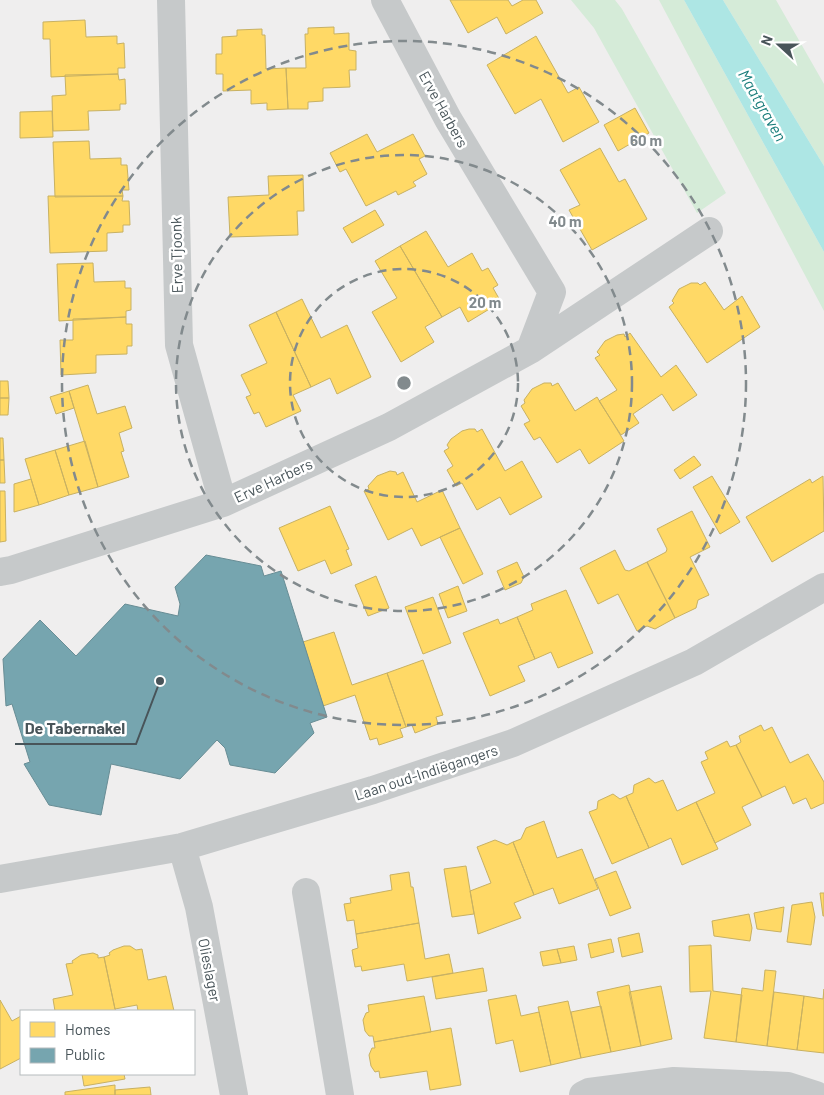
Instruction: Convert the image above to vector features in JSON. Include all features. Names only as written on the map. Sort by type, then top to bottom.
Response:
[{"type":"street","name":"Erve Tjoonk","points":[[171,0],[178,345],[223,503]]},
{"type":"street","name":"Erve Harbers","points":[[385,0],[448,119],[552,292],[530,350]]},
{"type":"street","name":"Erve Harbers","points":[[0,572],[223,503],[389,427],[530,350],[709,231]]},
{"type":"street","name":"Laan oud-Indiëgangers","points":[[0,879],[182,847],[373,790],[513,743],[694,662],[824,586]]},
{"type":"street","name":"Olieslager","points":[[182,847],[199,908],[234,1095]]},
{"type":"street","points":[[306,892],[340,1095]]},
{"type":"street","points":[[583,1095],[589,1092],[674,1081],[788,1086],[816,1095]]},
{"type":"green space","points":[[571,0],[615,0],[622,9],[726,193],[697,213],[594,28]]},
{"type":"green space","points":[[659,0],[684,0],[824,252],[824,311]]},
{"type":"green space","points":[[723,0],[776,0],[824,84],[824,166]]},
{"type":"water","name":"Maatgraven","points":[[684,0],[723,0],[824,166],[824,252]]},
{"type":"building: Homes","points":[[450,0],[508,0],[512,6],[523,0],[536,0],[543,13],[506,34],[497,17],[468,33]]},
{"type":"building: Homes","points":[[85,20],[86,37],[117,36],[117,44],[124,43],[125,68],[118,68],[118,74],[51,77],[50,39],[43,39],[43,22]]},
{"type":"building: Homes","points":[[334,27],[334,34],[349,33],[349,50],[356,51],[356,70],[349,70],[350,87],[323,88],[323,101],[308,102],[308,109],[288,109],[286,68],[306,68],[305,34],[308,34],[308,28]]},
{"type":"building: Homes","points":[[262,29],[262,35],[265,35],[266,69],[286,68],[288,109],[267,110],[267,103],[251,104],[251,90],[223,91],[223,74],[216,74],[216,54],[222,54],[222,37],[237,36],[237,30]]},
{"type":"building: Homes","points":[[536,36],[568,93],[579,87],[599,122],[563,142],[541,99],[515,114],[487,65]]},
{"type":"building: Homes","points":[[118,74],[119,80],[125,79],[126,104],[120,104],[120,110],[88,111],[89,130],[53,131],[52,96],[66,95],[65,75]]},
{"type":"building: Homes","points":[[635,108],[649,133],[618,151],[604,125]]},
{"type":"building: Homes","points":[[52,111],[53,137],[20,138],[20,112]]},
{"type":"building: Homes","points":[[367,134],[377,152],[413,134],[425,156],[419,159],[427,174],[413,182],[416,186],[398,195],[396,191],[366,206],[346,169],[340,172],[330,153]]},
{"type":"building: Homes","points":[[89,141],[90,159],[121,158],[121,165],[127,165],[129,190],[122,190],[123,196],[55,197],[53,142]]},
{"type":"building: Homes","points":[[600,148],[619,182],[625,179],[647,219],[592,250],[569,210],[580,205],[560,170]]},
{"type":"building: Homes","points":[[303,175],[304,211],[297,211],[298,235],[230,237],[228,197],[269,195],[268,176]]},
{"type":"building: Homes","points":[[48,196],[123,196],[122,201],[129,201],[130,225],[123,225],[123,232],[107,233],[107,251],[50,253]]},
{"type":"building: Homes","points":[[375,210],[384,225],[352,243],[343,228]]},
{"type":"building: Homes","points":[[426,231],[448,267],[472,253],[482,271],[488,268],[498,285],[493,288],[501,302],[468,322],[460,307],[442,317],[400,246]]},
{"type":"building: Homes","points":[[400,246],[442,317],[425,327],[434,342],[401,362],[372,312],[397,298],[375,261]]},
{"type":"building: Homes","points":[[93,263],[94,282],[125,281],[125,288],[131,288],[131,310],[126,311],[126,317],[59,321],[57,264]]},
{"type":"building: Homes","points":[[705,282],[724,310],[742,296],[760,327],[707,363],[669,307],[674,303],[672,301],[679,289],[691,283],[698,283],[700,285]]},
{"type":"building: Homes","points":[[302,299],[321,338],[347,325],[371,377],[337,394],[330,378],[311,387],[276,312]]},
{"type":"building: Homes","points":[[276,312],[311,387],[293,395],[301,411],[266,427],[259,412],[254,414],[246,397],[251,395],[241,375],[267,363],[249,325]]},
{"type":"building: Homes","points":[[126,317],[126,324],[132,324],[132,346],[127,346],[127,354],[96,355],[96,373],[61,375],[60,340],[73,340],[73,319]]},
{"type":"building: Homes","points":[[630,333],[661,377],[676,365],[697,395],[673,411],[662,394],[633,414],[639,423],[621,435],[599,401],[617,390],[595,358],[600,355],[597,352],[605,341],[617,335],[624,334],[625,337]]},
{"type":"building: Homes","points":[[0,381],[8,381],[9,398],[0,398]]},
{"type":"building: Homes","points":[[544,383],[551,383],[552,386],[558,383],[575,411],[597,397],[624,441],[589,464],[580,449],[557,463],[540,437],[534,440],[524,424],[530,421],[521,406],[525,403],[524,400],[532,389]]},
{"type":"building: Homes","points":[[88,385],[97,414],[125,406],[132,428],[119,433],[124,451],[121,452],[129,477],[98,487],[69,391]]},
{"type":"building: Homes","points":[[69,391],[74,408],[56,414],[50,397]]},
{"type":"building: Homes","points":[[0,398],[9,398],[8,415],[0,415]]},
{"type":"building: Homes","points":[[475,429],[477,432],[482,429],[505,471],[522,461],[542,497],[510,515],[500,497],[477,510],[462,483],[456,486],[447,470],[453,466],[444,451],[449,448],[447,445],[451,439],[462,431]]},
{"type":"building: Homes","points":[[0,438],[3,438],[4,460],[0,460]]},
{"type":"building: Homes","points":[[85,441],[98,487],[69,495],[55,450]]},
{"type":"building: Homes","points":[[55,450],[69,495],[39,505],[25,459]]},
{"type":"building: Homes","points":[[694,456],[701,465],[680,479],[674,470]]},
{"type":"building: Homes","points":[[0,460],[4,460],[5,483],[0,483]]},
{"type":"building: Homes","points":[[390,471],[396,472],[397,475],[403,472],[417,502],[442,490],[460,528],[421,546],[412,528],[388,540],[364,491],[369,489],[368,486],[377,476]]},
{"type":"building: Homes","points":[[712,476],[740,522],[720,534],[693,487]]},
{"type":"building: Homes","points":[[823,476],[824,531],[772,562],[746,517],[810,479],[812,483]]},
{"type":"building: Homes","points":[[31,479],[39,505],[14,512],[14,484]]},
{"type":"building: Homes","points":[[0,491],[5,491],[6,541],[0,542]]},
{"type":"building: Homes","points":[[330,506],[349,549],[346,550],[352,565],[331,574],[325,560],[298,571],[279,528]]},
{"type":"building: Homes","points":[[692,511],[710,547],[690,557],[709,595],[698,600],[696,608],[675,618],[647,562],[666,552],[667,549],[657,529]]},
{"type":"building: Homes","points":[[460,528],[483,574],[463,584],[440,537]]},
{"type":"building: Homes","points":[[615,550],[625,570],[629,571],[647,562],[675,618],[655,629],[647,626],[637,631],[618,594],[598,604],[580,568]]},
{"type":"building: Homes","points":[[517,562],[524,577],[521,583],[505,590],[497,571]]},
{"type":"building: Homes","points":[[376,576],[389,608],[368,616],[355,585]]},
{"type":"building: Homes","points":[[458,586],[467,611],[448,618],[439,594]]},
{"type":"building: Homes","points":[[566,590],[593,653],[558,668],[551,652],[535,659],[517,617],[533,610],[531,604]]},
{"type":"building: Homes","points":[[433,597],[451,643],[423,654],[405,607]]},
{"type":"building: Homes","points":[[517,617],[535,659],[518,666],[525,681],[490,696],[463,633],[498,619],[500,624]]},
{"type":"building: Homes","points":[[334,632],[352,685],[387,673],[406,727],[400,729],[403,737],[379,745],[377,738],[370,740],[355,695],[323,706],[303,642]]},
{"type":"building: Homes","points":[[423,660],[443,715],[436,717],[438,724],[415,733],[412,725],[406,727],[387,673]]},
{"type":"building: Homes","points":[[761,725],[764,731],[772,727],[790,763],[808,754],[824,782],[824,803],[811,809],[806,798],[793,804],[785,786],[762,797],[736,745],[741,742],[739,736]]},
{"type":"building: Homes","points":[[727,741],[730,747],[736,745],[762,797],[742,807],[751,825],[715,843],[696,802],[715,793],[701,762],[708,759],[705,752]]},
{"type":"building: Homes","points":[[649,778],[655,783],[663,780],[677,811],[696,802],[718,849],[682,865],[671,838],[649,848],[626,796],[633,793],[634,785]]},
{"type":"building: Homes","points":[[613,794],[620,799],[626,796],[649,848],[612,864],[589,812],[597,809],[598,801]]},
{"type":"building: Homes","points":[[544,821],[557,858],[582,849],[598,889],[559,904],[553,888],[534,895],[513,842],[521,839],[526,828]]},
{"type":"building: Homes","points":[[495,840],[507,845],[513,842],[534,895],[514,903],[521,918],[478,934],[470,891],[491,883],[477,847]]},
{"type":"building: Homes","points":[[466,866],[474,914],[452,917],[444,869]]},
{"type":"building: Homes","points":[[616,871],[631,908],[610,916],[595,879]]},
{"type":"building: Homes","points":[[409,872],[419,923],[356,934],[354,920],[347,921],[344,904],[351,903],[350,898],[392,890],[390,875]]},
{"type":"building: Homes","points":[[820,893],[824,893],[824,916],[823,916]]},
{"type":"building: Homes","points":[[812,902],[815,917],[811,945],[787,942],[792,905]]},
{"type":"building: Homes","points":[[784,907],[781,932],[757,929],[754,913]]},
{"type":"building: Homes","points":[[749,914],[752,928],[750,941],[714,936],[712,921]]},
{"type":"building: Homes","points":[[419,923],[425,959],[449,954],[453,973],[407,981],[404,964],[362,971],[361,966],[355,967],[352,950],[358,948],[356,934]]},
{"type":"building: Homes","points":[[639,933],[643,952],[622,957],[618,938]]},
{"type":"building: Homes","points":[[611,939],[614,952],[591,958],[588,944]]},
{"type":"building: Homes","points":[[711,945],[713,991],[742,995],[736,1042],[704,1038],[711,991],[690,992],[689,946]]},
{"type":"building: Homes","points":[[124,946],[130,946],[136,950],[142,949],[148,980],[166,976],[174,1010],[138,1010],[137,1005],[115,1009],[104,957],[110,955],[109,953]]},
{"type":"building: Homes","points":[[574,946],[577,960],[561,963],[557,949]]},
{"type":"building: Homes","points":[[557,949],[561,963],[543,966],[540,952]]},
{"type":"building: Homes","points":[[93,953],[98,955],[98,958],[104,957],[116,1010],[55,1010],[53,999],[73,995],[66,964],[73,963],[72,961],[81,955]]},
{"type":"building: Homes","points":[[483,968],[487,991],[436,999],[432,977]]},
{"type":"building: Homes","points":[[765,970],[776,971],[767,1046],[736,1042],[742,988],[763,991]]},
{"type":"building: Homes","points":[[629,985],[641,1046],[611,1052],[597,992]]},
{"type":"building: Homes","points":[[661,986],[672,1039],[641,1046],[629,992]]},
{"type":"building: Homes","points":[[824,989],[824,1053],[797,1050],[804,996],[823,999]]},
{"type":"building: Homes","points":[[774,992],[804,996],[797,1050],[767,1046]]},
{"type":"building: Homes","points":[[516,995],[521,1016],[539,1012],[551,1065],[520,1072],[513,1040],[496,1044],[488,1000]]},
{"type":"building: Homes","points":[[424,996],[431,1032],[374,1042],[373,1036],[369,1036],[365,1031],[363,1020],[366,1013],[369,1012],[368,1005]]},
{"type":"building: Homes","points":[[0,1000],[12,1021],[20,1017],[20,1059],[0,1069]]},
{"type":"building: Homes","points":[[568,1001],[581,1058],[551,1065],[538,1007]]},
{"type":"building: Homes","points":[[601,1006],[611,1052],[581,1058],[571,1012]]},
{"type":"building: Homes","points":[[451,1028],[461,1085],[430,1090],[427,1071],[380,1078],[379,1071],[375,1072],[371,1066],[369,1055],[372,1048],[375,1048],[374,1042]]},
{"type":"building: Homes","points":[[82,1075],[124,1075],[125,1079],[84,1086]]},
{"type":"building: Homes","points":[[115,1085],[115,1095],[65,1095],[65,1092]]},
{"type":"building: Homes","points":[[150,1087],[151,1095],[115,1095],[115,1090]]},
{"type":"building: Public","points":[[206,555],[261,566],[264,576],[281,571],[327,717],[310,723],[314,733],[275,773],[230,765],[225,748],[217,740],[180,779],[111,764],[101,815],[49,805],[24,764],[30,762],[12,704],[6,706],[3,659],[40,620],[76,656],[125,604],[178,616],[180,604],[175,587]]},
{"type":"place","name":"De Tabernakel","points":[[160,681]]}]
